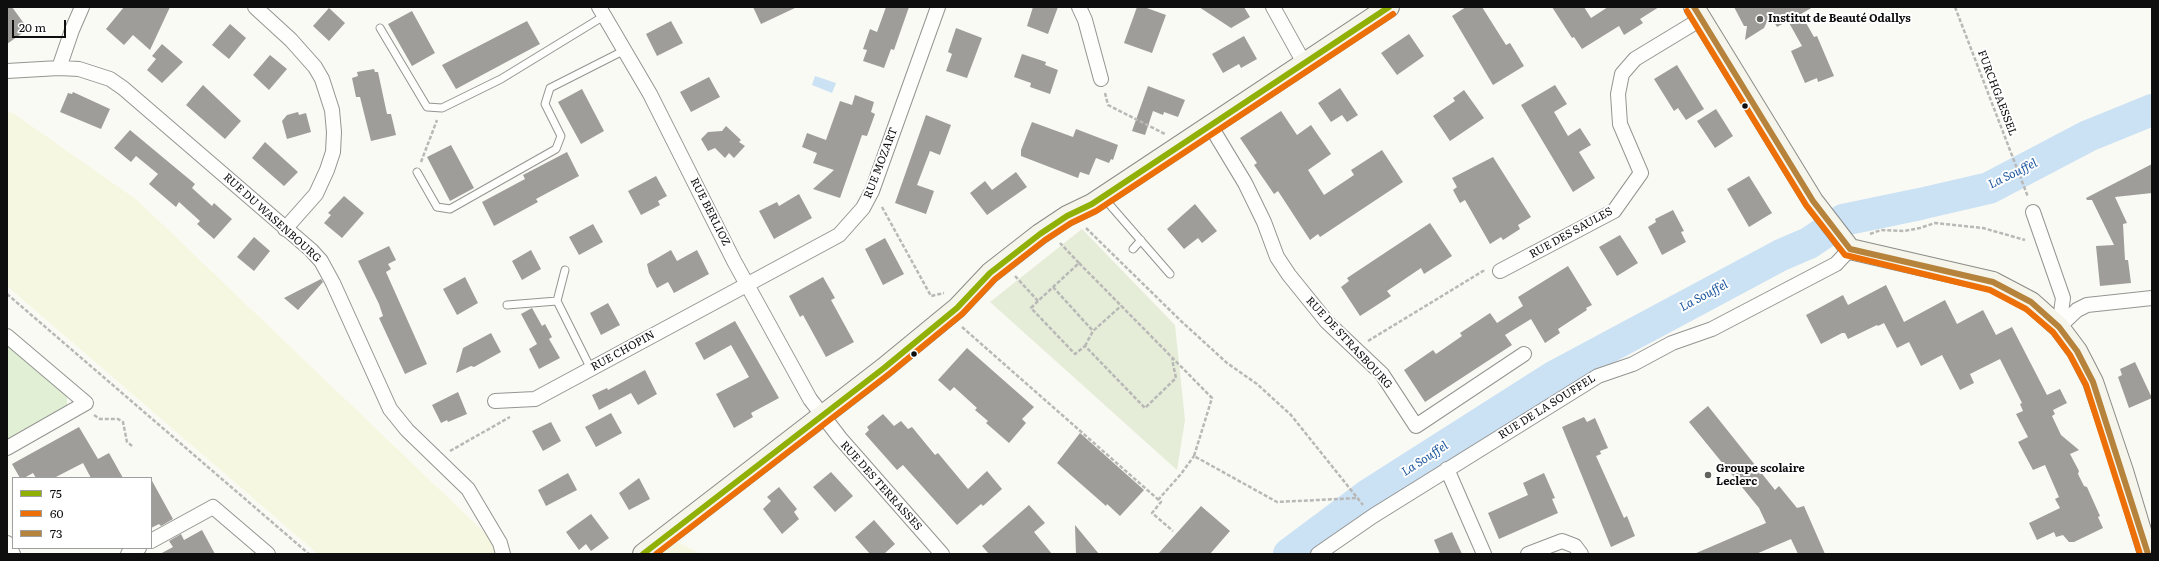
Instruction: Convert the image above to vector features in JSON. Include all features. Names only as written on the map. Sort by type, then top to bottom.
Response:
[{"type":"street","points":[[59,68],[72,30],[82,7]]},
{"type":"street","points":[[255,7],[291,40],[315,67],[322,79],[332,110],[334,132],[333,152],[327,170],[316,194],[285,230]]},
{"type":"street","name":"RUE MOZART","points":[[747,284],[821,246],[839,235],[863,208],[872,191],[938,7]]},
{"type":"street","points":[[1079,7],[1085,20],[1101,79]]},
{"type":"street","points":[[1273,7],[1304,63]]},
{"type":"street","points":[[643,554],[822,417],[957,308],[981,281],[1052,226],[1103,196],[1389,7]]},
{"type":"street","name":"RUE BERLIOZ","points":[[601,11],[650,94],[747,284],[822,417]]},
{"type":"street","points":[[1698,13],[1824,216],[1845,243],[1993,282],[2031,302],[2059,327],[2077,351],[2093,382],[2119,458],[2148,554]]},
{"type":"street","name":"RUE DES SAULES","points":[[1500,271],[1614,211],[1641,173],[1620,124],[1618,94],[1622,74],[1635,59],[1698,13]]},
{"type":"street","name":"RUE DU WASENBOURG","points":[[7,71],[59,68],[79,69],[96,73],[110,79],[123,88],[321,261],[333,282],[390,409],[407,430],[468,488],[500,543],[503,554]]},
{"type":"street","name":"RUE DE STRASBOURG","points":[[1210,125],[1245,183],[1264,222],[1277,257],[1289,275],[1327,322],[1382,374],[1416,426],[1524,354]]},
{"type":"street","points":[[2033,212],[2043,245],[2063,298],[2059,327]]},
{"type":"street","name":"RUE DE LA SOUFFEL","points":[[1318,554],[1373,516],[1598,376],[1633,364],[1672,342],[1712,329],[1836,264],[1845,243]]},
{"type":"street","name":"RUE CHOPIN","points":[[495,401],[535,399],[747,284]]},
{"type":"street","points":[[2059,327],[2077,310],[2088,305],[2152,298]]},
{"type":"street","points":[[7,336],[86,403],[7,448]]},
{"type":"street","name":"RUE DES TERRASSES","points":[[822,417],[942,554]]},
{"type":"street","points":[[1447,469],[1484,554]]},
{"type":"street","points":[[152,540],[213,506],[268,554]]},
{"type":"street","points":[[1528,554],[1562,541],[1575,546],[1581,554]]},
{"type":"street","points":[[7,543],[13,554]]},
{"type":"street","points":[[128,554],[137,549]]},
{"type":"lane","points":[[380,28],[427,107],[442,108],[501,80],[601,11]]},
{"type":"lane","points":[[417,172],[437,207],[450,209],[556,149],[561,136],[545,104],[550,88],[625,50]]},
{"type":"lane","points":[[1103,196],[1170,274]]},
{"type":"lane","points":[[1132,249],[1141,240]]},
{"type":"lane","points":[[565,270],[557,301],[591,369]]},
{"type":"lane","points":[[507,305],[557,301]]},
{"type":"path","name":"FURCHGAESSEL","points":[[1955,7],[2024,185]]},
{"type":"path","points":[[1101,79],[1108,105],[1164,133],[1179,145]]},
{"type":"path","points":[[417,172],[442,108]]},
{"type":"path","points":[[872,191],[890,219],[931,296],[949,292]]},
{"type":"path","points":[[1845,243],[1854,232],[1866,236],[1881,230],[1904,231],[1935,223],[1983,228],[2043,245]]},
{"type":"path","points":[[1086,227],[1181,322],[1227,363],[1257,384],[1291,415],[1358,498],[1277,502],[1194,456]]},
{"type":"path","points":[[1059,241],[1212,398],[1194,456],[1181,474],[1158,500]]},
{"type":"path","points":[[1004,262],[1038,301]]},
{"type":"path","points":[[1079,263],[1031,308],[1075,354],[1085,346],[1093,331],[1121,306]]},
{"type":"path","points":[[1356,349],[1482,271],[1500,271]]},
{"type":"path","points":[[1053,287],[1093,331]]},
{"type":"path","points":[[7,294],[309,554]]},
{"type":"path","points":[[960,324],[1161,502],[1152,513],[1173,532]]},
{"type":"path","points":[[1085,346],[1144,408],[1176,378],[1172,358]]},
{"type":"path","points":[[86,403],[100,419],[118,419],[123,422],[127,442],[132,446]]},
{"type":"path","points":[[438,458],[512,416]]},
{"type":"green space","points":[[7,112],[13,113],[137,200],[507,554],[318,554],[7,286]]},
{"type":"green space","points":[[1082,229],[1175,325],[1185,420],[1177,470],[990,302]]},
{"type":"green space","points":[[7,344],[67,396],[67,405],[7,439]]},
{"type":"green space","points":[[675,541],[701,554],[657,554]]},
{"type":"water","points":[[815,76],[836,83],[832,93],[812,85]]},
{"type":"building","points":[[7,7],[12,7],[28,29],[7,44]]},
{"type":"building","points":[[124,7],[170,7],[150,50],[133,35],[124,45],[106,29]]},
{"type":"building","points":[[753,7],[797,7],[761,24]]},
{"type":"building","points":[[886,7],[909,7],[894,50],[891,49],[884,68],[863,61],[867,50],[863,49],[870,29],[877,32]]},
{"type":"building","points":[[1033,7],[1058,7],[1048,34],[1027,26]]},
{"type":"building","points":[[1137,7],[1144,7],[1166,15],[1152,53],[1124,43]]},
{"type":"building","points":[[1199,7],[1244,7],[1250,17],[1231,28]]},
{"type":"building","points":[[1466,7],[1482,7],[1506,45],[1510,43],[1524,66],[1493,85],[1452,16]]},
{"type":"building","points":[[1552,7],[1584,7],[1591,18],[1608,7],[1659,7],[1640,19],[1643,23],[1624,35],[1619,26],[1582,49],[1574,37],[1572,38]]},
{"type":"building","points":[[1734,7],[1813,7],[1801,14],[1814,37],[1817,36],[1834,76],[1818,82],[1817,78],[1805,83],[1791,51],[1802,46],[1788,21],[1777,27],[1770,15],[1764,28],[1745,40],[1747,26],[1744,26]]},
{"type":"building","points":[[329,8],[345,23],[329,41],[313,26]]},
{"type":"building","points":[[412,11],[435,53],[412,66],[388,24]]},
{"type":"building","points":[[527,21],[540,44],[456,89],[442,65]]},
{"type":"building","points":[[671,21],[683,43],[657,56],[646,34]]},
{"type":"building","points":[[230,24],[246,38],[229,59],[212,45]]},
{"type":"building","points":[[956,28],[982,38],[967,78],[946,71],[952,54],[948,52]]},
{"type":"building","points":[[1409,34],[1424,56],[1397,75],[1381,53]]},
{"type":"building","points":[[1244,36],[1257,59],[1241,68],[1239,64],[1223,73],[1212,54]]},
{"type":"building","points":[[162,44],[183,62],[162,83],[147,70],[156,59],[152,56]]},
{"type":"building","points":[[1022,54],[1046,62],[1045,65],[1058,70],[1050,94],[1030,87],[1031,83],[1014,77]]},
{"type":"building","points":[[270,55],[287,69],[269,90],[253,75]]},
{"type":"building","points":[[1677,65],[1704,109],[1686,120],[1678,108],[1674,111],[1654,79]]},
{"type":"building","points":[[374,69],[375,72],[378,72],[387,114],[391,114],[396,135],[371,141],[360,97],[356,97],[352,78],[358,76],[357,72]]},
{"type":"building","points":[[709,77],[720,97],[691,112],[680,92]]},
{"type":"building","points":[[203,85],[241,121],[225,139],[186,105]]},
{"type":"building","points":[[1555,85],[1567,104],[1554,112],[1568,136],[1580,128],[1591,145],[1579,152],[1595,178],[1573,192],[1521,105]]},
{"type":"building","points":[[1148,86],[1185,100],[1178,117],[1164,112],[1163,115],[1153,111],[1145,135],[1132,131]]},
{"type":"building","points":[[1340,88],[1358,115],[1347,122],[1342,115],[1331,122],[1318,103]]},
{"type":"building","points":[[582,89],[604,131],[581,144],[558,102]]},
{"type":"building","points":[[1464,90],[1484,118],[1450,141],[1433,116],[1455,101],[1453,98]]},
{"type":"building","points":[[73,92],[110,109],[101,129],[60,112],[68,93],[72,94]]},
{"type":"building","points":[[855,95],[874,102],[871,112],[875,114],[867,136],[862,135],[840,198],[813,189],[834,170],[813,163],[817,153],[802,147],[807,133],[826,140],[840,101],[852,105]]},
{"type":"building","points":[[1716,109],[1733,136],[1715,148],[1697,121]]},
{"type":"building","points":[[1281,111],[1297,135],[1311,125],[1331,154],[1308,170],[1324,195],[1354,175],[1351,170],[1382,150],[1403,182],[1320,237],[1318,234],[1310,240],[1278,191],[1274,194],[1254,165],[1257,163],[1240,138]]},
{"type":"building","points":[[298,112],[299,115],[306,113],[311,132],[287,139],[282,121],[287,115]]},
{"type":"building","points":[[926,115],[951,125],[940,155],[930,151],[917,185],[934,191],[926,214],[895,203]]},
{"type":"building","points":[[1032,122],[1073,137],[1076,129],[1118,145],[1113,160],[1111,159],[1109,163],[1096,158],[1089,175],[1080,172],[1078,178],[1021,156],[1021,150]]},
{"type":"building","points":[[726,126],[741,140],[739,142],[745,146],[734,158],[729,153],[725,158],[715,148],[708,151],[701,139],[708,132],[722,131]]},
{"type":"building","points":[[130,130],[195,184],[192,188],[212,206],[214,203],[232,219],[214,239],[197,224],[200,221],[179,202],[176,207],[149,184],[158,174],[136,156],[131,162],[114,148]]},
{"type":"building","points":[[265,142],[298,172],[284,186],[252,158]]},
{"type":"building","points":[[451,145],[474,188],[450,201],[427,157]]},
{"type":"building","points":[[567,152],[579,176],[536,199],[538,202],[494,226],[482,202],[525,179],[523,175]]},
{"type":"building","points":[[1493,157],[1531,217],[1518,225],[1520,229],[1503,240],[1501,237],[1490,244],[1465,200],[1460,203],[1453,190],[1457,187],[1452,178]]},
{"type":"building","points":[[2152,164],[2152,193],[2115,197],[2127,223],[2123,224],[2125,260],[2128,260],[2131,283],[2100,286],[2096,246],[2114,245],[2092,200],[2087,200],[2086,198]]},
{"type":"building","points":[[1016,172],[1027,187],[987,215],[970,193],[985,181],[992,190]]},
{"type":"building","points":[[656,176],[667,196],[658,201],[660,205],[641,215],[628,191]]},
{"type":"building","points":[[1749,176],[1772,213],[1749,227],[1727,189]]},
{"type":"building","points":[[799,194],[812,218],[774,239],[759,211],[777,202],[779,206]]},
{"type":"building","points":[[344,196],[364,213],[342,238],[324,223],[331,215],[328,213]]},
{"type":"building","points":[[1195,204],[1217,231],[1202,243],[1198,238],[1184,249],[1167,229]]},
{"type":"building","points":[[1673,210],[1684,231],[1681,232],[1686,242],[1662,255],[1648,227],[1656,222],[1655,219]]},
{"type":"building","points":[[1430,223],[1452,256],[1424,274],[1421,268],[1387,291],[1391,296],[1360,316],[1341,287],[1349,281],[1347,278]]},
{"type":"building","points":[[593,224],[603,242],[579,255],[569,237]]},
{"type":"building","points":[[1620,235],[1638,263],[1617,276],[1599,247]]},
{"type":"building","points":[[254,237],[270,251],[254,271],[237,257]]},
{"type":"building","points":[[885,238],[904,274],[883,285],[865,249]]},
{"type":"building","points":[[389,246],[396,260],[388,264],[391,269],[386,272],[427,364],[405,374],[379,318],[383,316],[379,304],[358,261]]},
{"type":"building","points":[[531,250],[541,269],[522,280],[512,261]]},
{"type":"building","points":[[671,250],[677,261],[697,250],[709,274],[674,293],[668,282],[657,288],[649,273],[647,264]]},
{"type":"building","points":[[1568,266],[1592,305],[1586,308],[1587,310],[1558,329],[1560,333],[1545,343],[1531,319],[1505,335],[1512,345],[1425,402],[1404,370],[1433,350],[1436,354],[1462,336],[1460,333],[1490,313],[1497,323],[1523,306],[1518,297]]},
{"type":"building","points":[[465,277],[478,303],[457,315],[443,289]]},
{"type":"building","points":[[823,277],[835,298],[831,300],[854,342],[826,357],[803,315],[800,317],[789,296]]},
{"type":"building","points":[[321,279],[323,282],[298,310],[284,298]]},
{"type":"building","points":[[1886,285],[1904,322],[1945,300],[1957,324],[1983,310],[1996,335],[2012,327],[2047,395],[2060,389],[2067,403],[2053,410],[2055,414],[2052,416],[2061,435],[2079,450],[2070,454],[2079,471],[2078,474],[2084,486],[2087,487],[2100,516],[2098,517],[2103,528],[2074,542],[2069,542],[2063,535],[2056,537],[2054,532],[2037,540],[2029,523],[2060,508],[2055,499],[2059,497],[2045,465],[2033,470],[2018,442],[2028,437],[2016,414],[2023,411],[2020,404],[2022,403],[2000,359],[1970,374],[1974,383],[1960,390],[1942,355],[1921,366],[1909,342],[1897,348],[1884,323],[1848,339],[1845,333],[1842,333],[1821,344],[1806,315],[1843,295],[1848,305]]},
{"type":"building","points":[[608,303],[620,325],[601,335],[590,313]]},
{"type":"building","points":[[532,308],[542,326],[545,324],[552,337],[549,339],[560,358],[539,369],[529,349],[537,344],[521,314]]},
{"type":"building","points":[[735,321],[779,398],[751,413],[753,417],[734,428],[716,394],[749,377],[731,345],[704,360],[695,343]]},
{"type":"building","points":[[491,333],[501,352],[474,367],[471,366],[456,373],[463,348]]},
{"type":"building","points":[[967,348],[1034,407],[1022,419],[1026,423],[1009,443],[986,423],[988,421],[975,410],[977,408],[954,387],[950,391],[938,380]]},
{"type":"building","points":[[2135,362],[2152,398],[2129,408],[2118,377],[2122,375],[2120,369]]},
{"type":"building","points":[[645,370],[657,394],[638,405],[631,393],[599,410],[592,395],[607,388],[608,390]]},
{"type":"building","points":[[458,392],[467,414],[448,422],[447,420],[441,423],[432,405]]},
{"type":"building","points":[[1708,406],[1775,490],[1779,486],[1797,508],[1804,506],[1825,554],[1798,554],[1791,539],[1756,554],[1694,554],[1766,523],[1759,508],[1689,422]]},
{"type":"building","points":[[611,413],[622,433],[596,447],[585,427]]},
{"type":"building","points":[[883,414],[894,426],[901,421],[908,429],[912,427],[935,455],[938,453],[968,489],[987,471],[1002,489],[983,506],[981,504],[957,525],[903,465],[897,470],[865,434],[869,430],[867,427]]},
{"type":"building","points":[[1584,417],[1587,422],[1595,418],[1608,448],[1600,451],[1601,454],[1596,456],[1624,518],[1627,516],[1635,536],[1611,547],[1562,427]]},
{"type":"building","points":[[551,422],[561,441],[543,451],[532,431]]},
{"type":"building","points":[[79,427],[98,459],[109,453],[122,477],[90,477],[83,463],[56,477],[35,477],[33,473],[26,477],[19,477],[12,464]]},
{"type":"building","points":[[1080,433],[1144,490],[1120,516],[1107,504],[1106,506],[1057,463]]},
{"type":"building","points":[[831,472],[853,496],[835,512],[813,487]]},
{"type":"building","points":[[568,473],[577,490],[546,506],[538,490]]},
{"type":"building","points":[[1544,473],[1555,498],[1552,499],[1558,513],[1499,539],[1488,513],[1528,495],[1523,483]]},
{"type":"building","points":[[639,478],[650,499],[629,510],[619,493]]},
{"type":"building","points":[[152,481],[173,519],[161,526],[159,524],[152,528]]},
{"type":"building","points":[[779,487],[797,509],[794,512],[799,519],[782,534],[763,509],[771,501],[767,497]]},
{"type":"building","points":[[1029,505],[1045,523],[1034,532],[1052,554],[989,554],[982,546]]},
{"type":"building","points":[[1201,506],[1230,531],[1210,554],[1158,554]]},
{"type":"building","points":[[591,514],[609,538],[591,551],[586,544],[579,550],[566,532]]},
{"type":"building","points":[[874,520],[895,544],[884,554],[870,554],[855,537]]},
{"type":"building","points":[[1075,525],[1099,554],[1076,554]]},
{"type":"building","points":[[202,530],[215,554],[160,554],[173,547],[169,541],[181,534],[184,540]]},
{"type":"building","points":[[1452,532],[1462,554],[1440,554],[1434,540]]},
{"type":"waterway","name":"La Souffel","points":[[1289,554],[1368,495],[1555,376],[1781,255],[1809,243],[1843,220],[1989,188],[2088,136],[2152,110]]},
{"type":"transit line","name":"75","points":[[643,554],[884,368],[957,308],[990,273],[1040,234],[1067,216],[1092,204],[1389,7]]},
{"type":"transit line","name":"73","points":[[1694,7],[1813,201],[1850,249],[1993,282],[2031,302],[2059,327],[2077,351],[2093,382],[2148,554]]},
{"type":"transit line","name":"60","points":[[1687,11],[1806,205],[1845,255],[1990,290],[2026,309],[2053,332],[2070,355],[2086,385],[2140,554]]},
{"type":"transit line","name":"60","points":[[656,554],[889,374],[962,314],[995,279],[1045,240],[1071,223],[1096,211],[1393,14]]},
{"type":"place","name":"Institut de Beauté Odallys","points":[[1760,19]]},
{"type":"place","name":"Groupe scolaire Leclerc","points":[[1708,475]]}]
